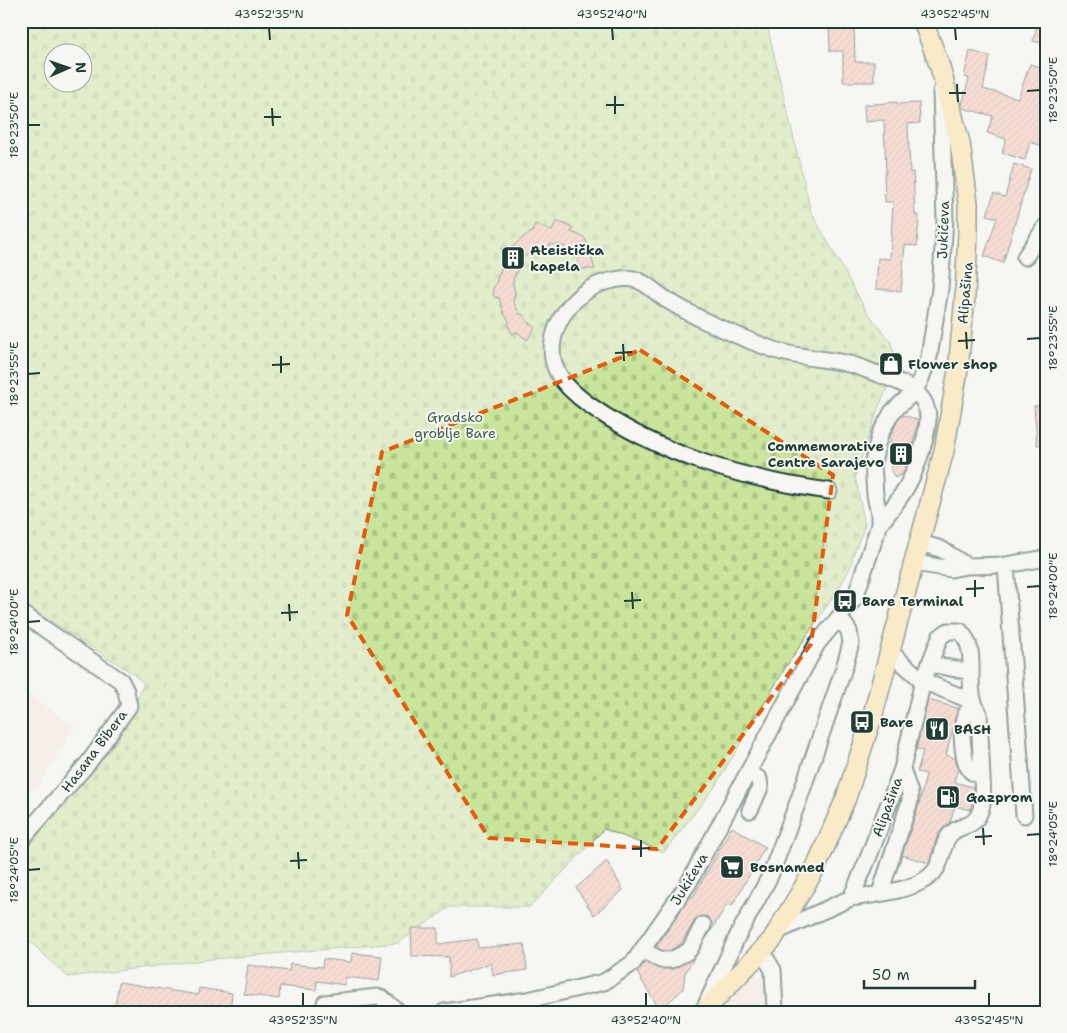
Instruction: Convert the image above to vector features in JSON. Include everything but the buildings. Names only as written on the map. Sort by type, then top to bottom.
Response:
[{"type":"main road","name":"Alipašina","points":[[703,1012],[762,952],[780,930],[816,867],[846,798],[873,714],[944,451],[958,361],[967,268],[968,203],[961,151],[940,67],[923,21]]},
{"type":"street","name":"Jukićeva","points":[[444,1012],[528,1000],[604,982],[633,963],[688,884],[817,644],[848,608],[859,590],[879,525],[873,463],[877,445],[880,434],[892,412],[915,391],[929,357],[940,289],[945,220],[940,67]]},
{"type":"street","points":[[1025,256],[1046,226]]},
{"type":"street","points":[[829,491],[759,479],[696,460],[637,436],[593,407],[574,394],[558,374],[554,358],[554,346],[556,328],[564,313],[580,295],[592,287],[609,281],[635,279],[690,314],[779,351],[857,366],[915,391]]},
{"type":"street","name":"Jukićeva","points":[[879,525],[906,490],[913,477],[922,450],[928,426],[928,417],[926,406],[915,391]]},
{"type":"street","points":[[920,543],[941,549],[967,566]]},
{"type":"street","points":[[915,563],[951,569],[967,566],[1006,565],[1046,558]]},
{"type":"street","points":[[1006,565],[1024,815]]},
{"type":"street","name":"Hasana Bibera","points":[[21,613],[122,681],[129,706],[89,762],[21,840]]},
{"type":"street","points":[[703,1012],[738,937],[770,876],[799,799],[844,668],[851,643],[849,631],[845,625],[837,621]]},
{"type":"street","name":"Alipašina","points":[[780,930],[851,898],[868,861],[902,769],[923,681],[940,637],[948,631],[960,631],[966,637],[970,645],[971,672]]},
{"type":"street","points":[[890,652],[923,681],[974,702]]},
{"type":"street","points":[[851,898],[880,893],[921,882],[930,876],[940,862],[948,837],[953,832],[977,819],[981,812],[983,800],[979,713],[974,702],[971,672],[930,664]]},
{"type":"street","points":[[880,893],[910,801],[910,793],[902,769]]},
{"type":"street","points":[[748,772],[759,778],[760,788],[750,810]]},
{"type":"street","points":[[642,950],[661,960],[671,960],[690,949],[703,925]]},
{"type":"street","points":[[762,952],[773,970],[775,1012]]},
{"type":"street","points":[[325,1003],[377,997],[382,998],[398,1012]]},
{"type":"highlighted area","points":[[640,350],[833,475],[811,644],[657,849],[489,838],[347,615],[382,452]]},
{"type":"shaded area","points":[[21,688],[74,727],[40,784],[21,799]]},
{"type":"shaded area","points":[[772,973],[773,1012],[712,1012],[749,974]]},
{"type":"green space","name":"Gradsko groblje Bare","points":[[21,21],[766,21],[811,212],[867,312],[890,341],[902,376],[889,384],[879,406],[855,476],[865,525],[852,558],[852,564],[839,588],[787,665],[714,788],[664,852],[604,829],[530,907],[450,907],[398,943],[212,959],[68,977],[21,933],[21,853],[116,743],[144,683],[129,671],[21,602]]},
{"type":"place","name":"Ateistička kapela","points":[[513,258]]},
{"type":"place","name":"Flower shop","points":[[891,364]]},
{"type":"place","name":"Commemorative Centre Sarajevo","points":[[901,454]]},
{"type":"place","name":"Bare Terminal","points":[[845,601]]},
{"type":"place","name":"Bare","points":[[862,722]]},
{"type":"place","name":"BASH","points":[[937,729]]},
{"type":"place","name":"Gazprom","points":[[948,797]]},
{"type":"place","name":"Bosnamed","points":[[732,867]]}]
